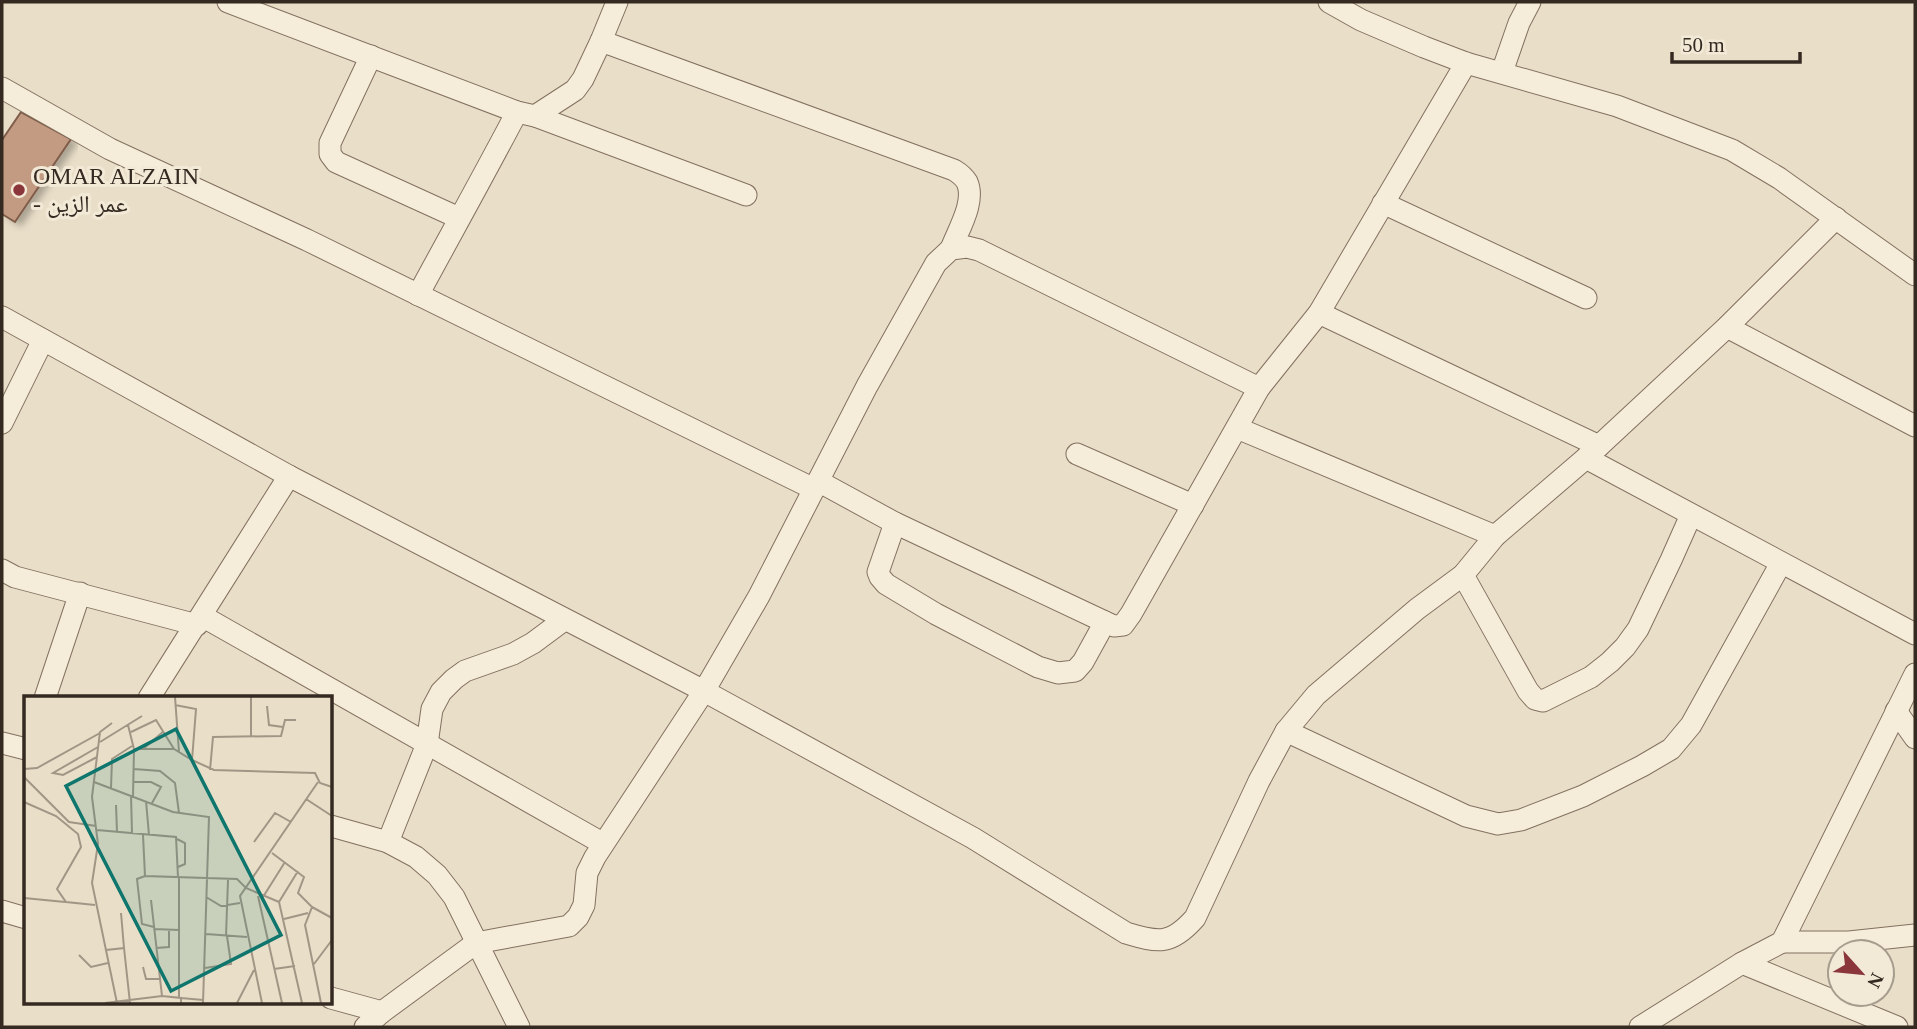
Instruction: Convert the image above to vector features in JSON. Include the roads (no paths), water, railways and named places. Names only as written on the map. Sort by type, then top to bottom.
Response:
[{"type":"street","points":[[228,2],[746,195]]},
{"type":"street","points":[[418,295],[459,218],[526,114],[575,90],[583,79],[617,2]]},
{"type":"street","points":[[1329,2],[1390,33],[1466,63],[1617,106],[1732,150],[1779,178],[1915,275]]},
{"type":"street","points":[[1502,72],[1519,23],[1530,2]]},
{"type":"street","points":[[365,1027],[476,943],[569,926],[575,921],[584,905],[587,873],[602,843],[704,691],[760,596],[867,386],[936,263],[951,249],[967,208],[970,195],[966,179],[954,170],[601,41]]},
{"type":"street","points":[[372,56],[330,143],[330,154],[336,162],[459,218]]},
{"type":"street","points":[[2,88],[110,149],[307,240],[1114,626],[1123,625],[1131,614],[1259,388],[1320,313],[1466,63]]},
{"type":"street","points":[[1383,203],[1586,298]]},
{"type":"street","points":[[2,317],[289,476],[704,691],[973,838],[1126,933],[1148,940],[1166,939],[1183,932],[1195,918],[1236,828],[1286,731],[1316,695],[1417,609],[1463,575],[1495,536],[1593,452],[1727,327],[1836,218]]},
{"type":"street","points":[[951,249],[967,247],[998,258],[1079,301],[1259,388]]},
{"type":"street","points":[[1320,313],[1593,452],[1691,515],[1915,634]]},
{"type":"street","points":[[1727,327],[1915,426]]},
{"type":"street","points":[[2,423],[43,340]]},
{"type":"street","points":[[1237,428],[1495,536]]},
{"type":"street","points":[[1077,454],[1193,505]]},
{"type":"street","points":[[150,696],[289,476]]},
{"type":"street","points":[[1463,575],[1528,691],[1535,699],[1544,701],[1591,677],[1625,647],[1638,629],[1691,515]]},
{"type":"street","points":[[895,523],[878,572],[886,584],[936,614],[1038,667],[1058,674],[1075,671],[1083,662],[1105,622]]},
{"type":"street","points":[[1286,731],[1466,816],[1498,824],[1521,820],[1583,796],[1671,749],[1691,725],[1780,564]]},
{"type":"street","points":[[2,570],[15,577],[199,620],[602,843]]},
{"type":"street","points":[[46,696],[80,593]]},
{"type":"street","points":[[388,842],[427,744],[432,709],[441,692],[465,671],[513,654],[564,620]]},
{"type":"street","points":[[1782,942],[1915,674]]},
{"type":"street","points":[[1896,711],[1915,738]]},
{"type":"street","points":[[2,743],[24,748]]},
{"type":"street","points":[[332,826],[388,842],[416,857],[437,875],[454,897],[519,1027]]},
{"type":"street","points":[[2,911],[24,917]]},
{"type":"street","points":[[1640,1027],[1742,963],[1782,942],[1849,942],[1915,935]]},
{"type":"street","points":[[1742,963],[1897,1027]]},
{"type":"street","points":[[332,998],[382,1012]]},
{"type":"place","name":"OMAR ALZAIN - عمر الزين","points":[[19,190]]}]
